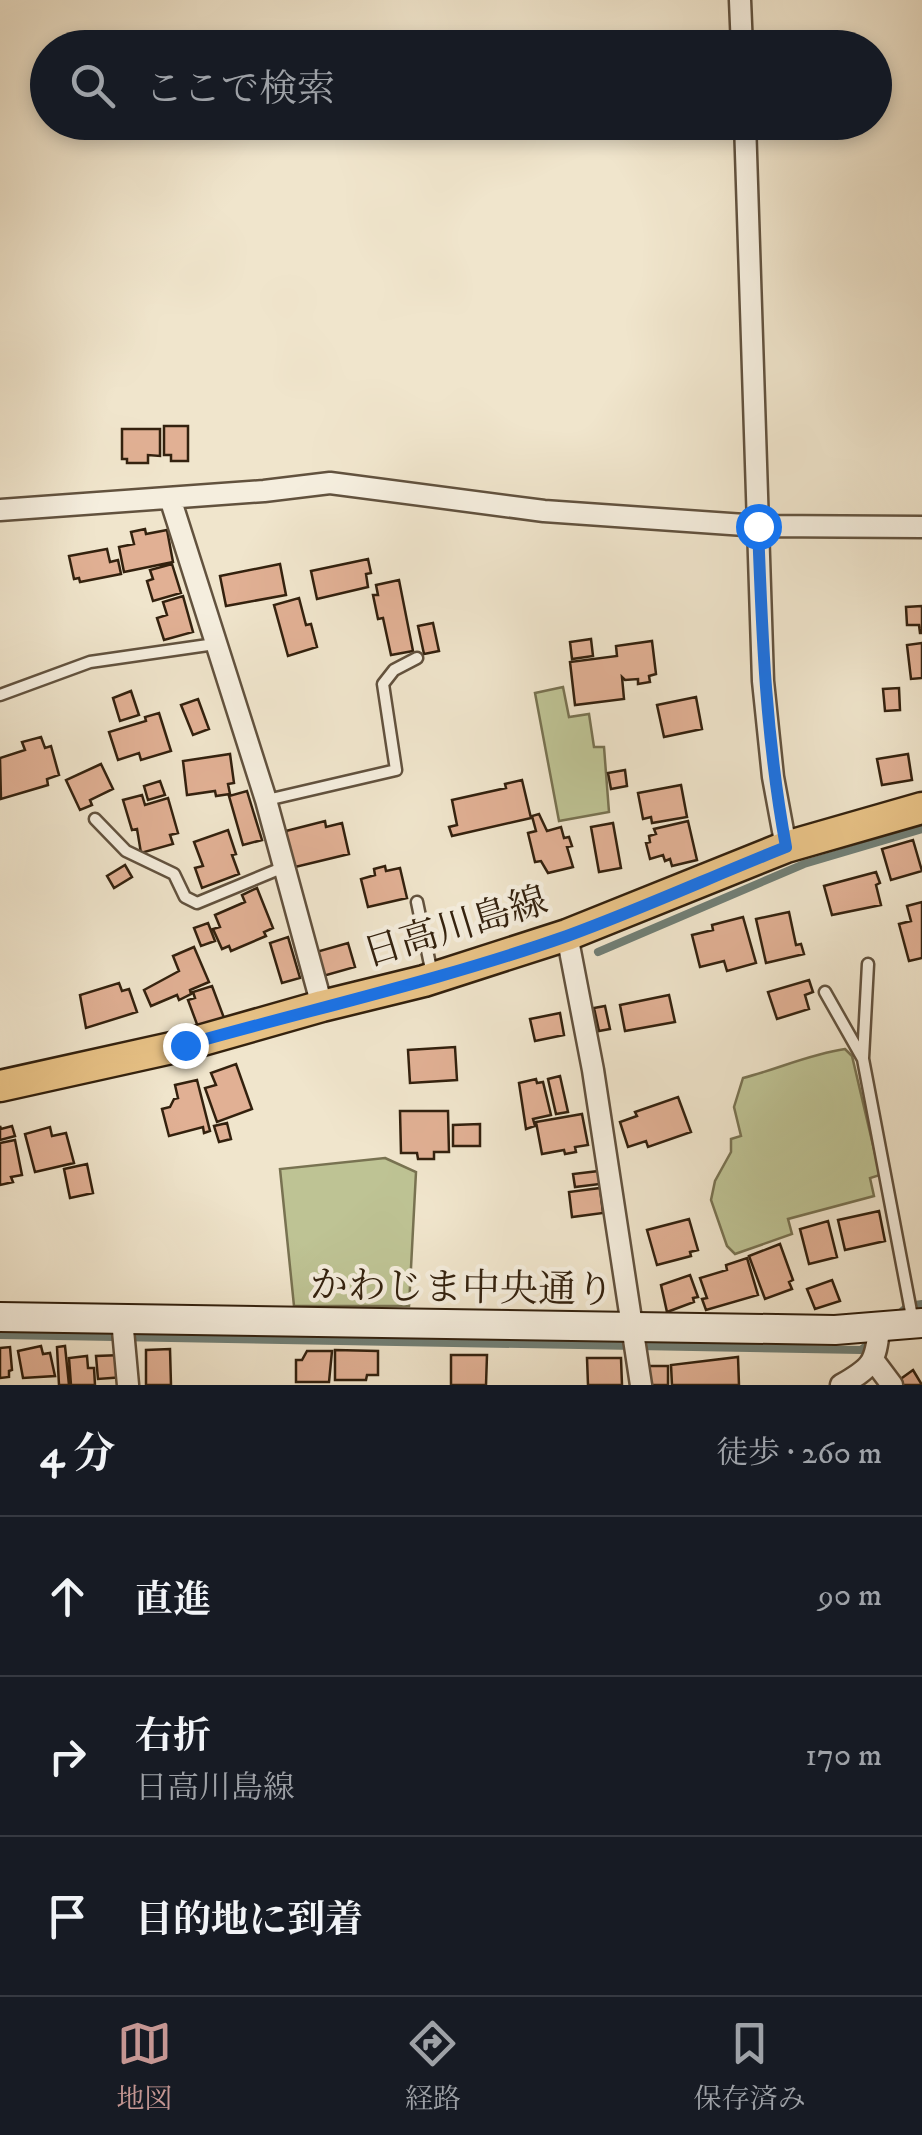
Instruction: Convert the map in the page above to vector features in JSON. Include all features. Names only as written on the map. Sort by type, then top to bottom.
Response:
[{"type":"main road","name":"日高川島線","points":[[0,1086],[185,1045],[433,978],[568,935],[786,847],[922,808]]},
{"type":"street","points":[[740,0],[741,30]]},
{"type":"street","points":[[746,140],[763,681],[786,847]]},
{"type":"street","points":[[0,510],[330,484],[544,511],[758,526],[922,528]]},
{"type":"street","points":[[170,498],[266,800],[322,1006]]},
{"type":"street","points":[[568,935],[641,1385]]},
{"type":"street","name":"かわじま中央通り","points":[[0,1318],[634,1328],[878,1328],[918,1323]]},
{"type":"street","points":[[122,1319],[128,1385]]},
{"type":"street","points":[[841,1385],[874,1361],[878,1328]]},
{"type":"street","points":[[874,1361],[892,1385]]},
{"type":"lane","points":[[0,694],[90,662],[216,644]]},
{"type":"lane","points":[[266,800],[396,770],[383,684],[394,670],[417,658]]},
{"type":"lane","points":[[96,819],[126,852],[174,874],[185,898],[197,903],[284,867]]},
{"type":"lane","points":[[417,902],[433,978]]},
{"type":"lane","points":[[868,964],[863,1059],[918,1323]]},
{"type":"lane","points":[[825,992],[863,1059]]},
{"type":"green space","points":[[563,687],[569,717],[589,714],[594,747],[604,747],[609,812],[559,821],[535,693]]},
{"type":"green space","points":[[845,1049],[852,1056],[880,1175],[870,1178],[874,1196],[788,1219],[792,1234],[735,1254],[727,1246],[711,1200],[715,1181],[731,1152],[731,1139],[741,1136],[734,1107],[743,1078]]},
{"type":"green space","points":[[385,1158],[416,1172],[409,1306],[294,1306],[280,1169]]},
{"type":"building","points":[[164,426],[188,426],[188,461],[171,461],[171,455],[164,455]]},
{"type":"building","points":[[122,429],[160,429],[160,456],[148,455],[148,463],[127,463],[127,459],[122,459]]},
{"type":"building","points":[[145,529],[146,534],[167,530],[173,562],[124,572],[119,547],[134,544],[131,532]]},
{"type":"building","points":[[107,549],[110,562],[118,560],[121,574],[80,582],[79,578],[74,579],[69,556]]},
{"type":"building","points":[[368,559],[368,587],[317,599],[311,571]]},
{"type":"building","points":[[172,564],[181,593],[153,601],[147,581],[153,579],[150,570]]},
{"type":"building","points":[[280,564],[286,595],[226,606],[220,576]]},
{"type":"building","points":[[399,580],[413,651],[391,655],[373,595],[378,595],[376,585]]},
{"type":"building","points":[[183,596],[193,632],[164,640],[157,618],[167,615],[163,602]]},
{"type":"building","points":[[299,598],[317,647],[288,656],[274,605]]},
{"type":"building","points":[[922,606],[920,633],[919,625],[907,625],[906,607]]},
{"type":"building","points":[[433,623],[439,651],[424,654],[418,626]]},
{"type":"building","points":[[591,639],[593,656],[572,659],[570,642]]},
{"type":"building","points":[[652,641],[656,674],[649,676],[650,682],[638,684],[638,679],[622,677],[624,699],[575,705],[570,662],[617,656],[616,646]]},
{"type":"building","points":[[922,643],[922,678],[911,679],[907,645]]},
{"type":"building","points":[[899,688],[900,710],[885,711],[883,689]]},
{"type":"building","points":[[131,691],[139,715],[120,721],[113,698]]},
{"type":"building","points":[[696,697],[702,729],[664,737],[657,705]]},
{"type":"building","points":[[198,699],[209,729],[193,735],[181,705]]},
{"type":"building","points":[[159,713],[171,751],[141,760],[139,753],[118,760],[109,732]]},
{"type":"building","points":[[41,737],[45,748],[51,746],[59,775],[47,779],[48,785],[1,799],[0,758],[25,750],[22,742]]},
{"type":"building","points":[[230,754],[234,783],[228,784],[230,794],[216,796],[215,791],[187,795],[183,761]]},
{"type":"building","points":[[908,754],[912,780],[882,785],[877,759]]},
{"type":"building","points":[[101,764],[113,789],[90,800],[92,805],[80,810],[66,780]]},
{"type":"building","points":[[625,770],[627,786],[611,789],[608,773]]},
{"type":"building","points":[[522,780],[531,818],[452,836],[449,827],[457,825],[452,800],[506,788],[505,784]]},
{"type":"building","points":[[160,781],[165,795],[148,800],[144,786]]},
{"type":"building","points":[[681,785],[687,817],[652,823],[651,817],[643,819],[638,793]]},
{"type":"building","points":[[247,791],[262,840],[243,845],[229,796]]},
{"type":"building","points":[[142,795],[145,805],[168,798],[178,833],[170,835],[173,844],[141,853],[137,829],[132,830],[123,800]]},
{"type":"building","points":[[539,814],[547,831],[561,827],[564,838],[569,837],[572,846],[567,847],[573,867],[548,873],[541,861],[535,862],[528,833],[536,831],[532,816]]},
{"type":"building","points":[[325,821],[326,827],[342,823],[349,854],[291,868],[286,831]]},
{"type":"building","points":[[688,821],[697,860],[672,866],[663,855],[650,859],[646,843],[650,842],[649,836],[656,834],[654,829]]},
{"type":"building","points":[[613,823],[621,868],[599,872],[591,827]]},
{"type":"building","points":[[228,830],[239,874],[202,888],[195,868],[203,866],[194,842]]},
{"type":"building","points":[[913,840],[922,871],[891,880],[882,849]]},
{"type":"building","points":[[125,865],[132,877],[114,888],[107,876]]},
{"type":"building","points":[[385,866],[386,871],[400,868],[407,898],[368,907],[361,879],[375,875],[374,869]]},
{"type":"building","points":[[876,872],[881,905],[832,915],[824,886]]},
{"type":"building","points":[[257,888],[273,928],[264,932],[266,936],[231,951],[229,946],[222,949],[213,929],[220,927],[215,915],[245,902],[242,895]]},
{"type":"building","points":[[922,902],[922,958],[909,961],[899,924],[911,921],[907,906]]},
{"type":"building","points":[[789,912],[796,945],[801,944],[804,954],[766,963],[756,919]]},
{"type":"building","points":[[743,917],[756,963],[727,971],[724,961],[700,967],[692,935]]},
{"type":"building","points":[[208,923],[215,941],[201,946],[194,928]]},
{"type":"building","points":[[288,937],[300,978],[282,983],[270,943]]},
{"type":"building","points":[[348,943],[355,967],[323,976],[316,952]]},
{"type":"building","points":[[194,947],[209,982],[179,1000],[177,995],[151,1006],[144,990],[179,971],[173,956]]},
{"type":"building","points":[[809,980],[813,992],[805,995],[809,1009],[777,1019],[768,992]]},
{"type":"building","points":[[119,983],[122,991],[129,989],[137,1012],[86,1028],[80,995]]},
{"type":"building","points":[[212,986],[224,1018],[198,1027],[188,1000],[195,998],[193,992]]},
{"type":"building","points":[[669,995],[675,1022],[625,1031],[620,1005]]},
{"type":"building","points":[[605,1006],[610,1029],[599,1031],[594,1008]]},
{"type":"building","points":[[560,1013],[564,1035],[535,1041],[530,1019]]},
{"type":"building","points":[[455,1047],[457,1080],[410,1083],[408,1050]]},
{"type":"building","points":[[236,1064],[252,1109],[217,1122],[205,1088],[216,1085],[211,1073]]},
{"type":"building","points":[[560,1076],[568,1112],[556,1114],[548,1079]]},
{"type":"building","points":[[536,1079],[537,1083],[543,1082],[551,1115],[533,1119],[535,1126],[526,1129],[519,1083]]},
{"type":"building","points":[[197,1080],[210,1131],[204,1133],[203,1127],[169,1136],[162,1109],[178,1098],[175,1085]]},
{"type":"building","points":[[678,1097],[691,1132],[648,1147],[646,1141],[628,1147],[620,1122],[637,1116],[635,1112]]},
{"type":"building","points":[[400,1111],[448,1111],[449,1152],[434,1152],[434,1159],[401,1153]]},
{"type":"building","points":[[582,1114],[588,1145],[575,1147],[576,1152],[542,1154],[536,1122]]},
{"type":"building","points":[[227,1123],[231,1139],[219,1142],[214,1126]]},
{"type":"building","points":[[480,1124],[480,1146],[453,1146],[453,1125]]},
{"type":"building","points":[[0,1126],[12,1126],[15,1136],[0,1140]]},
{"type":"building","points":[[50,1127],[52,1136],[66,1133],[74,1163],[35,1172],[25,1134]]},
{"type":"building","points":[[15,1140],[22,1175],[0,1185],[0,1143]]},
{"type":"building","points":[[87,1164],[93,1193],[70,1198],[64,1169]]},
{"type":"building","points":[[599,1171],[600,1184],[575,1187],[573,1174]]},
{"type":"building","points":[[600,1188],[603,1213],[572,1217],[569,1192]]},
{"type":"building","points":[[879,1211],[885,1241],[845,1250],[838,1220]]},
{"type":"building","points":[[689,1219],[698,1250],[690,1252],[691,1256],[657,1265],[647,1230]]},
{"type":"building","points":[[828,1221],[837,1257],[809,1264],[800,1229]]},
{"type":"building","points":[[780,1244],[793,1280],[789,1282],[792,1289],[765,1299],[749,1256]]},
{"type":"building","points":[[747,1258],[758,1295],[706,1310],[702,1299],[707,1298],[700,1278],[727,1270],[726,1265]]},
{"type":"building","points":[[690,1275],[698,1297],[667,1312],[661,1285]]},
{"type":"building","points":[[832,1280],[840,1301],[815,1309],[807,1289]]},
{"type":"building","points":[[41,1346],[43,1354],[50,1353],[55,1376],[23,1378],[18,1351]]},
{"type":"building","points":[[65,1346],[69,1385],[59,1385],[57,1347]]},
{"type":"building","points":[[10,1347],[12,1370],[9,1377],[0,1378],[0,1348]]},
{"type":"building","points":[[170,1349],[171,1385],[146,1385],[146,1350]]},
{"type":"building","points":[[335,1350],[378,1351],[378,1375],[367,1375],[366,1380],[335,1380]]},
{"type":"building","points":[[307,1351],[332,1351],[329,1382],[296,1382],[296,1360],[302,1360]]},
{"type":"building","points":[[122,1355],[124,1377],[98,1379],[96,1356]]},
{"type":"building","points":[[451,1355],[487,1355],[486,1385],[451,1385]]},
{"type":"building","points":[[87,1356],[88,1368],[94,1368],[95,1385],[71,1385],[69,1358]]},
{"type":"building","points":[[738,1357],[739,1385],[672,1385],[671,1365]]},
{"type":"building","points":[[587,1358],[621,1358],[622,1385],[588,1385]]},
{"type":"building","points":[[647,1366],[668,1366],[668,1385],[647,1385]]},
{"type":"building","points":[[913,1370],[922,1385],[896,1385],[895,1383]]},
{"type":"waterway","points":[[598,952],[804,864],[922,829]]},
{"type":"waterway","points":[[896,1317],[908,1306],[922,1304]]},
{"type":"waterway","points":[[0,1335],[861,1350],[872,1341]]},
{"type":"route","points":[[185,1045],[424,981],[568,935],[786,847],[763,681],[758,526]]}]
